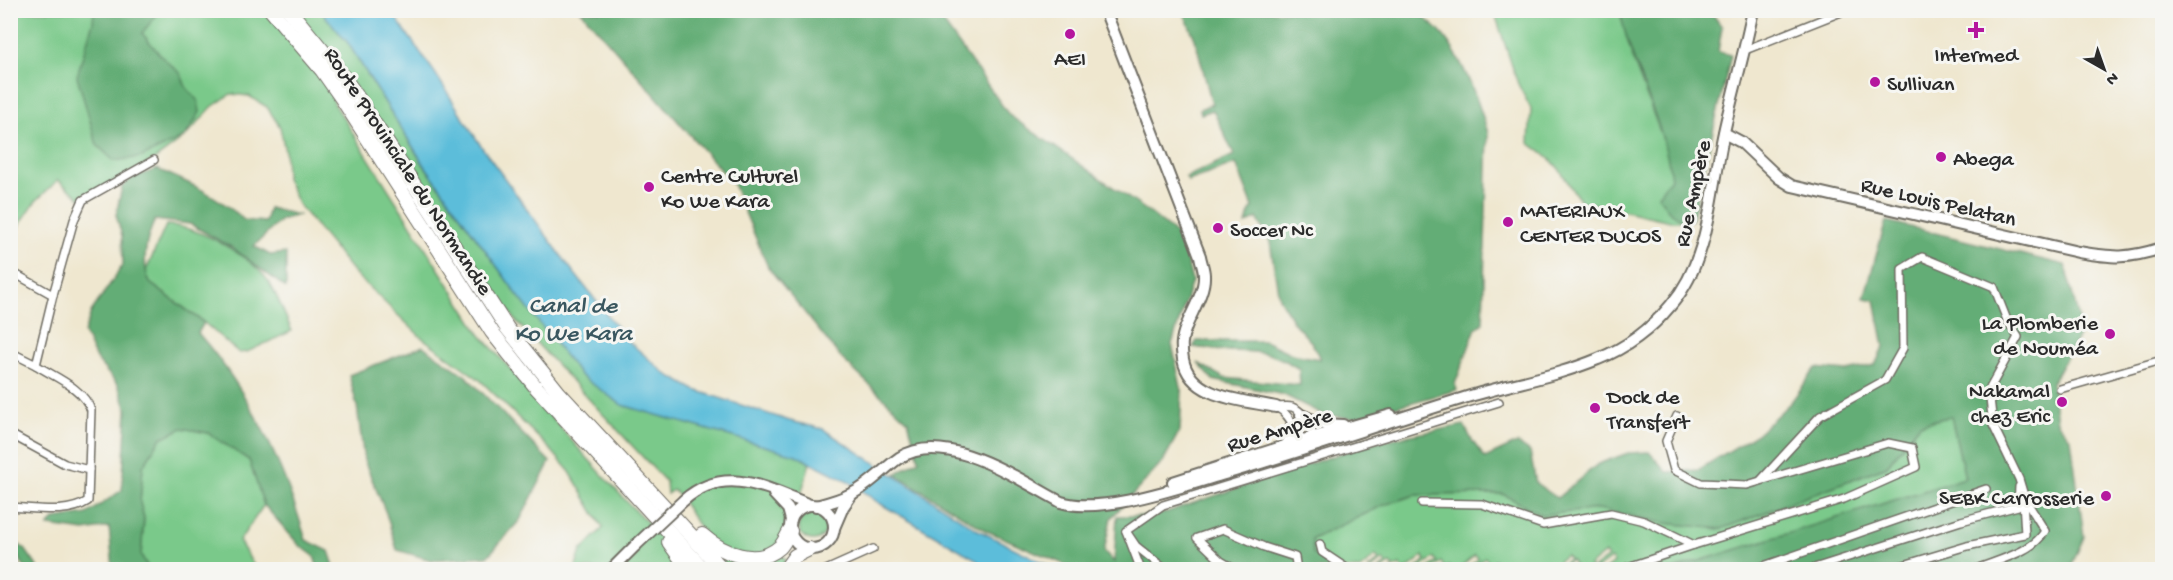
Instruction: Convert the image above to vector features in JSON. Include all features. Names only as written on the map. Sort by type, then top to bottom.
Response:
[{"type":"highway","name":"Route Provinciale du Normandie","points":[[271,10],[322,70],[492,332],[535,386],[723,570]]},
{"type":"highway","name":"Route Provinciale du Normandie","points":[[289,10],[354,92],[507,328],[650,500],[704,570]]},
{"type":"highway","points":[[650,500],[681,514],[715,547],[738,556],[768,555],[781,546],[791,526]]},
{"type":"highway","points":[[650,500],[689,570]]},
{"type":"highway","points":[[785,570],[795,556],[809,549]]},
{"type":"main road","points":[[1106,10],[1200,256],[1204,275],[1202,289],[1183,335],[1181,345],[1184,364],[1191,378],[1203,389],[1219,395],[1276,407]]},
{"type":"main road","name":"Rue Ampère","points":[[855,492],[902,456],[924,449],[949,450],[980,459],[1072,506],[1108,504],[1228,473],[1328,443],[1441,405],[1598,359],[1622,347],[1661,316],[1681,292],[1694,265],[1705,235],[1724,133],[1754,10]]},
{"type":"main road","name":"Rue Louis Pelatan","points":[[1724,133],[1741,141],[1779,178],[1792,186],[2111,258],[2127,257],[2163,248]]},
{"type":"main road","name":"Rue Ampère","points":[[1131,499],[1187,477],[1286,446],[1423,406],[1441,405]]},
{"type":"main road","points":[[1301,415],[1322,424],[1359,425]]},
{"type":"main road","points":[[1286,446],[1292,424]]},
{"type":"main road","points":[[611,570],[684,500],[701,488],[720,481],[743,482],[822,507],[831,516],[834,528]]},
{"type":"main road","points":[[766,488],[788,509],[797,543],[809,549],[826,544],[833,534],[843,507],[855,492]]},
{"type":"main road","points":[[791,526],[798,510],[855,492]]},
{"type":"street","points":[[1745,50],[1846,10]]},
{"type":"street","points":[[36,365],[52,296],[74,220],[83,200],[154,159]]},
{"type":"street","points":[[1759,482],[1820,416],[1885,380],[1904,348],[1902,269],[1922,257],[1994,287],[2007,320],[2018,337],[1989,390],[1993,425],[2019,478],[2025,499],[2045,531],[2040,539],[2026,548],[1974,570]]},
{"type":"street","points":[[10,271],[52,296]]},
{"type":"street","points":[[10,352],[77,390],[87,399],[91,410],[88,501],[78,507],[63,509],[10,507]]},
{"type":"street","points":[[2060,389],[2163,360]]},
{"type":"street","points":[[1126,531],[1163,505],[1499,402]]},
{"type":"street","points":[[1276,407],[1292,407],[1301,415],[1309,424],[1309,441]]},
{"type":"street","points":[[1276,407],[1286,412],[1292,424],[1309,441]]},
{"type":"street","points":[[1619,570],[1844,499],[1916,467],[1912,448],[1888,443],[1747,485],[1701,483],[1674,470],[1666,441],[1677,416]]},
{"type":"street","points":[[10,434],[65,464],[89,470]]},
{"type":"street","points":[[1228,473],[1309,441],[1328,443]]},
{"type":"street","points":[[1808,570],[1961,521],[2018,506],[2019,478]]},
{"type":"street","points":[[1887,570],[1967,546],[2025,534],[2026,518],[2022,488]]},
{"type":"street","points":[[1752,570],[1986,489]]},
{"type":"street","points":[[1422,503],[1482,504],[1543,525],[1611,513],[1644,521],[1695,545]]},
{"type":"street","points":[[1236,570],[1221,561],[1197,538],[1223,529],[1264,547],[1295,557],[1297,570]]},
{"type":"street","points":[[1126,531],[1141,570]]},
{"type":"street","points":[[1126,531],[1136,546],[1166,570]]},
{"type":"street","points":[[1320,544],[1322,552],[1349,570]]},
{"type":"street","points":[[826,570],[873,549]]},
{"type":"street","points":[[10,561],[16,570]]},
{"type":"green space","points":[[11,11],[271,11],[322,70],[335,105],[480,334],[629,504],[694,569],[575,569],[581,551],[603,528],[570,472],[551,450],[480,380],[421,337],[355,274],[298,204],[286,178],[285,151],[280,127],[267,107],[249,96],[231,94],[212,107],[185,137],[154,160],[83,200],[58,180],[35,202],[16,230],[11,227]]},
{"type":"green space","points":[[94,11],[160,11],[142,33],[162,57],[181,74],[186,87],[198,101],[200,112],[185,137],[142,157],[114,161],[97,145],[77,76],[93,22]]},
{"type":"green space","points":[[289,11],[321,11],[348,43],[423,164],[516,293],[580,375],[622,405],[796,455],[810,463],[802,491],[778,552],[786,560],[781,569],[730,569],[722,561],[678,495],[673,490],[667,494],[666,482],[516,321],[332,62]]},
{"type":"green space","points":[[581,11],[935,11],[1009,115],[1149,212],[1181,238],[1192,281],[1172,344],[1182,392],[1180,430],[1163,462],[1111,518],[1104,551],[1114,562],[1117,516],[1155,516],[1374,442],[1464,425],[1485,458],[1517,443],[1530,452],[1536,483],[1557,498],[1598,464],[1628,453],[1649,452],[1667,472],[1698,470],[1757,434],[1791,402],[1816,368],[1847,371],[1875,365],[1884,346],[1875,300],[1864,298],[1886,221],[2065,265],[2082,331],[2052,382],[2057,422],[2071,439],[2084,537],[2070,569],[1674,569],[1965,478],[1951,416],[1920,424],[1887,466],[1721,529],[1665,523],[1599,509],[1542,515],[1503,494],[1415,495],[1384,505],[1312,539],[1313,553],[1334,569],[1075,569],[985,530],[895,474],[919,460],[908,421],[842,359],[768,267],[733,184]]},
{"type":"green space","points":[[1183,11],[1415,11],[1443,35],[1464,69],[1488,133],[1483,323],[1476,328],[1455,384],[1457,390],[1355,418],[1324,415],[1284,395],[1213,380],[1198,363],[1224,378],[1300,385],[1299,369],[1272,355],[1193,347],[1197,341],[1265,341],[1292,354],[1320,359],[1312,343],[1294,323],[1279,298],[1270,242],[1257,218],[1246,224],[1253,207],[1236,164],[1188,181],[1186,177],[1234,155],[1213,110],[1201,114],[1200,109],[1212,104],[1195,39]]},
{"type":"green space","points":[[1494,11],[1620,11],[1633,60],[1668,153],[1671,178],[1668,210],[1683,221],[1670,221],[1581,201],[1556,165],[1529,143],[1531,109],[1518,84]]},
{"type":"green space","points":[[1620,11],[1686,11],[1714,16],[1722,27],[1718,52],[1731,55],[1692,220],[1683,221],[1668,210],[1658,195],[1671,178],[1667,157],[1662,135],[1632,53]]},
{"type":"green space","points":[[157,169],[214,197],[244,220],[265,222],[269,208],[298,215],[281,220],[254,246],[270,255],[286,253],[286,288],[231,247],[190,224],[155,220],[149,235],[145,259],[150,283],[204,323],[198,333],[233,379],[263,430],[287,485],[306,540],[329,551],[335,569],[318,569],[314,556],[299,545],[264,505],[249,460],[208,433],[182,428],[161,438],[143,466],[140,503],[144,518],[141,555],[149,569],[113,569],[109,527],[85,531],[48,526],[55,519],[87,514],[122,490],[127,410],[118,385],[96,359],[84,333],[91,312],[123,265],[122,236],[116,215],[122,187],[132,178]]},
{"type":"green space","points":[[166,225],[209,237],[252,264],[270,284],[292,331],[247,352],[239,353],[201,320],[150,283],[145,273]]},
{"type":"green space","points":[[423,346],[466,376],[550,462],[520,520],[488,556],[431,560],[397,550],[386,513],[364,460],[357,406],[349,375]]},
{"type":"green space","points":[[1951,416],[1965,478],[1674,569],[1605,569],[1614,563],[1611,559],[1597,569],[1592,569],[1608,557],[1605,553],[1589,566],[1591,569],[1578,569],[1575,566],[1567,569],[1574,564],[1571,560],[1559,569],[1555,569],[1569,559],[1566,555],[1551,569],[1542,569],[1545,567],[1542,563],[1534,569],[1529,569],[1526,565],[1517,569],[1522,565],[1519,561],[1509,569],[1503,569],[1506,567],[1503,564],[1490,569],[1498,563],[1495,559],[1482,569],[1478,569],[1488,561],[1485,557],[1470,569],[1465,569],[1478,559],[1475,555],[1459,569],[1451,569],[1449,566],[1440,569],[1444,566],[1441,562],[1432,569],[1427,569],[1437,562],[1434,558],[1419,569],[1415,569],[1426,560],[1423,556],[1407,569],[1403,569],[1400,565],[1391,569],[1394,567],[1390,564],[1379,569],[1386,564],[1383,560],[1368,569],[1379,560],[1376,556],[1360,569],[1334,569],[1313,553],[1312,539],[1384,505],[1415,495],[1503,494],[1542,515],[1599,509],[1665,523],[1721,529],[1887,466],[1920,424]]},
{"type":"green space","points":[[182,428],[208,433],[249,460],[264,505],[239,541],[256,569],[149,569],[141,555],[144,518],[140,503],[143,466],[161,438]]},
{"type":"green space","points":[[813,512],[823,516],[827,526],[823,536],[813,540],[803,536],[799,526],[803,516]]},
{"type":"green space","points":[[18,544],[25,549],[39,569],[26,569],[15,552]]},
{"type":"water","name":"Canal de Ko We Kara","points":[[321,11],[391,11],[435,73],[481,146],[568,265],[626,339],[666,374],[695,390],[790,421],[823,429],[978,530],[1056,569],[986,569],[974,558],[879,503],[848,481],[796,455],[622,405],[580,375],[516,293],[423,163],[348,43]]},
{"type":"place","name":"Intermed","points":[[1976,30]]},
{"type":"place","name":"AEI","points":[[1070,34]]},
{"type":"place","name":"Sullivan","points":[[1875,82]]},
{"type":"place","name":"Abega","points":[[1941,157]]},
{"type":"place","name":"Centre Culturel Ko We Kara","points":[[649,187]]},
{"type":"place","name":"MATERIAUX CENTER DUCOS","points":[[1508,222]]},
{"type":"place","name":"Soccer Nc","points":[[1218,228]]},
{"type":"place","name":"La Plomberie de Nouméa","points":[[2110,334]]},
{"type":"place","name":"Nakamal chez Eric","points":[[2062,402]]},
{"type":"place","name":"Dock de Transfert","points":[[1595,408]]},
{"type":"place","name":"SEBK Carrosserie","points":[[2106,496]]}]
